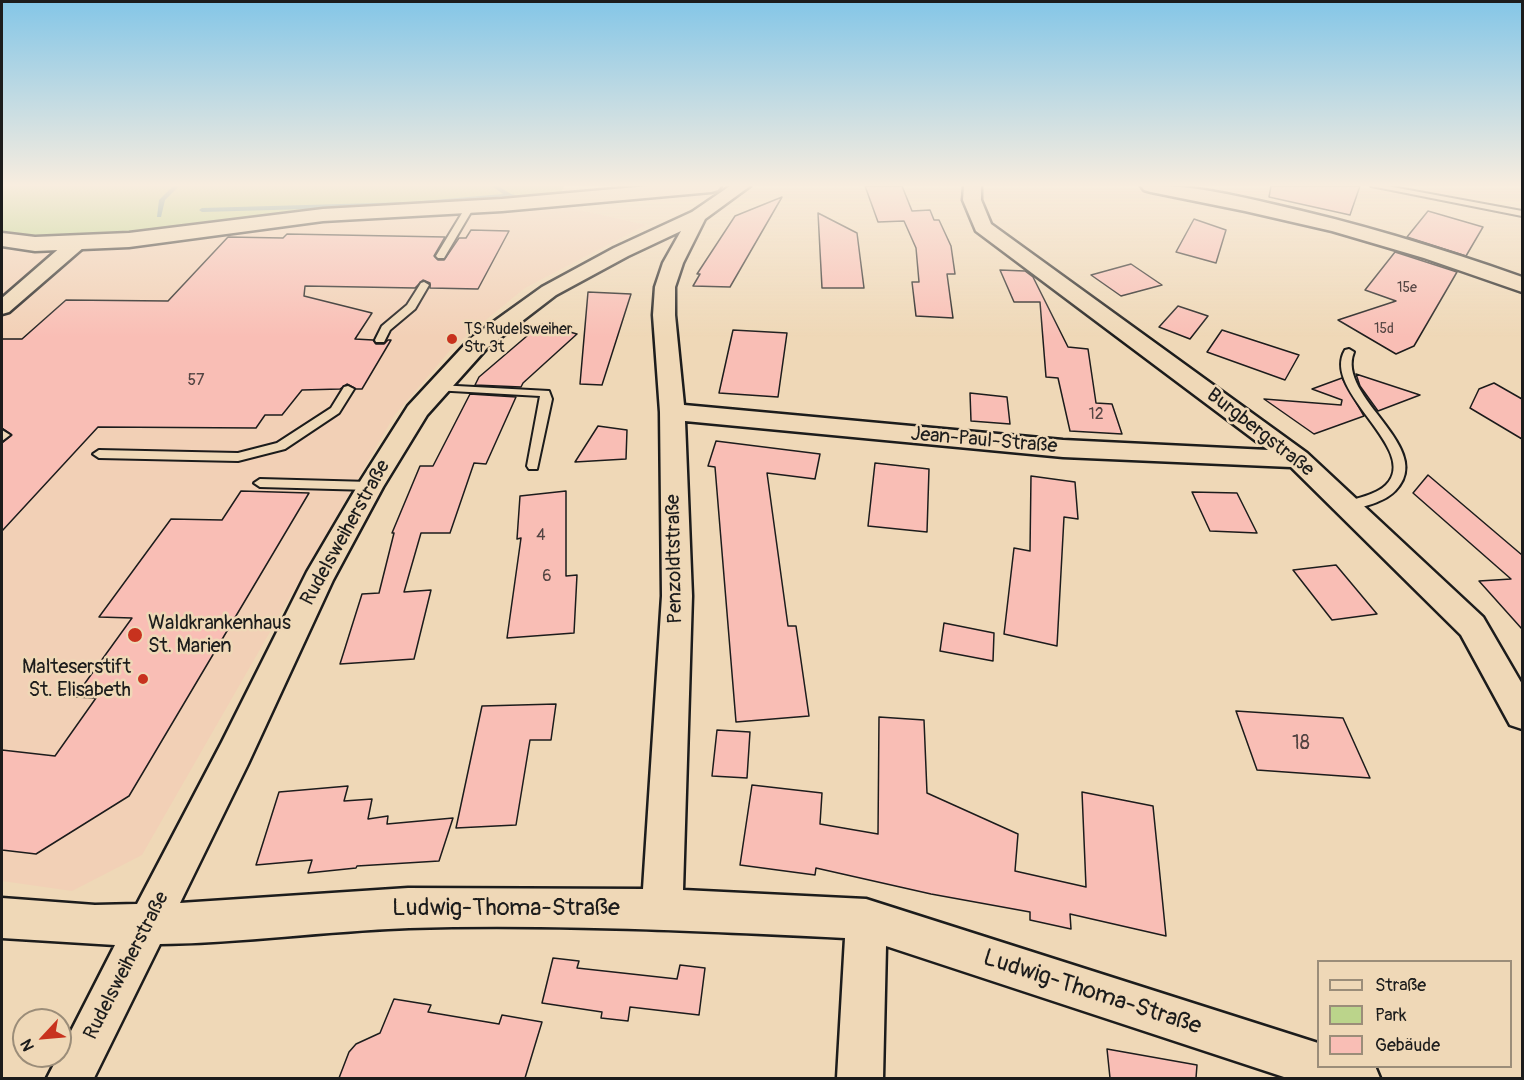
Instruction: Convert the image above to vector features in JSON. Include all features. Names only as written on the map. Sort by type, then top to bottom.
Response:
[{"type":"street","points":[[2,240],[35,244],[77,243],[149,236]]},
{"type":"street","name":"Rudelsweiherstraße","points":[[70,1078],[235,753],[318,580],[370,486],[417,411],[479,343],[549,291],[654,236]]},
{"type":"street","name":"Penzoldtstraße","points":[[662,909],[677,596],[672,412],[664,315],[666,287],[673,263],[687,236]]},
{"type":"street","name":"Burgbergstraße","points":[[996,236],[1298,459],[1472,626],[1522,714]]},
{"type":"street","points":[[1373,236],[1522,285]]},
{"type":"street","points":[[2,308],[77,243]]},
{"type":"street","name":"Jean-Paul-Straße","points":[[672,412],[993,443],[1209,458],[1298,459]]},
{"type":"street","name":"Ludwig-Thoma-Straße","points":[[2,918],[94,925],[207,923],[408,908],[662,909],[866,919],[1317,1065]]},
{"type":"street","points":[[860,1078],[866,919]]},
{"type":"street","name":"Ludwig-Thoma-Straße","points":[[1325,1068],[1357,1078]]},
{"type":"lane","points":[[441,256],[453,236]]},
{"type":"lane","points":[[380,340],[387,328],[411,307],[424,285]]},
{"type":"lane","points":[[1348,352],[1344,361],[1347,376],[1377,420],[1401,463],[1400,477],[1390,489],[1348,507]]},
{"type":"lane","points":[[438,388],[545,393],[546,399],[533,466]]},
{"type":"lane","points":[[99,454],[238,457],[281,446],[335,410],[348,389]]},
{"type":"lane","points":[[260,483],[370,486]]},
{"type":"shaded area","name":"Waldkrankenhaus St. Marien","points":[[164,236],[624,236],[525,288],[453,347],[394,416],[142,855],[72,891],[2,881],[2,245],[49,249]]},
{"type":"green space","points":[[2,236],[167,236],[49,249],[2,245]]},
{"type":"building","points":[[506,236],[478,289],[430,288],[430,283],[423,280],[415,288],[305,286],[304,296],[372,313],[355,339],[373,340],[376,344],[384,344],[391,340],[362,389],[356,389],[347,384],[340,389],[302,390],[282,415],[265,415],[256,428],[98,427],[2,531],[2,443],[12,435],[2,428],[2,339],[22,339],[66,300],[168,301],[228,237],[445,237],[434,256],[438,260],[444,260],[459,238]]},
{"type":"building","points":[[722,236],[759,236],[730,287],[693,286],[700,274],[697,274]]},
{"type":"building","points":[[819,236],[857,236],[864,288],[822,288]]},
{"type":"building","points":[[911,236],[947,236],[951,246],[955,274],[947,274],[953,318],[916,316],[912,282],[919,282],[916,248]]},
{"type":"building","points":[[1185,236],[1224,236],[1216,263],[1176,252]]},
{"type":"building","points":[[1407,236],[1477,236],[1466,256]]},
{"type":"building","points":[[1395,252],[1457,272],[1414,346],[1396,354],[1338,320],[1396,301],[1365,290]]},
{"type":"building","points":[[1131,264],[1162,285],[1121,296],[1091,275]]},
{"type":"building","points":[[1000,270],[1025,271],[1033,277],[1068,347],[1088,349],[1096,403],[1112,404],[1122,434],[1070,431],[1058,378],[1046,377],[1040,302],[1014,302]]},
{"type":"building","points":[[588,292],[631,294],[602,385],[580,384]]},
{"type":"building","points":[[1178,306],[1208,316],[1190,339],[1159,327]]},
{"type":"building","points":[[541,324],[577,334],[521,387],[475,385],[479,377]]},
{"type":"building","points":[[733,330],[787,333],[778,397],[719,393]]},
{"type":"building","points":[[1222,330],[1299,355],[1285,380],[1207,352]]},
{"type":"building","points":[[1356,374],[1420,395],[1378,411],[1360,386]]},
{"type":"building","points":[[1342,378],[1364,416],[1314,434],[1264,399],[1341,405],[1342,400],[1312,389]]},
{"type":"building","points":[[1494,383],[1522,399],[1522,439],[1470,408],[1479,389]]},
{"type":"building","points":[[970,393],[1007,397],[1010,424],[971,421]]},
{"type":"building","points":[[470,394],[516,397],[486,464],[474,463],[450,533],[421,533],[404,592],[431,590],[414,659],[340,664],[362,594],[379,593],[394,533],[392,533],[420,466],[433,466]]},
{"type":"building","points":[[598,426],[627,430],[626,459],[575,462]]},
{"type":"building","points":[[716,441],[820,454],[815,479],[767,473],[788,626],[796,626],[809,716],[736,722],[715,467],[708,466]]},
{"type":"building","points":[[875,463],[929,469],[927,532],[868,526]]},
{"type":"building","points":[[1428,475],[1522,555],[1522,629],[1479,581],[1511,579],[1413,493]]},
{"type":"building","points":[[1031,476],[1075,482],[1078,519],[1064,517],[1057,646],[1004,634],[1014,548],[1030,551]]},
{"type":"building","name":"Malteserstift St. Elisabeth","points":[[241,491],[309,493],[129,796],[36,854],[2,850],[2,750],[55,756],[96,698],[75,697],[132,618],[99,617],[171,519],[222,520]]},
{"type":"building","points":[[566,491],[566,576],[577,575],[574,633],[507,638],[521,538],[517,539],[520,496]]},
{"type":"building","points":[[1192,492],[1237,493],[1257,533],[1210,531]]},
{"type":"building","points":[[1336,565],[1377,614],[1332,620],[1293,570]]},
{"type":"building","points":[[944,623],[994,633],[993,661],[940,651]]},
{"type":"building","points":[[556,704],[551,740],[530,740],[516,825],[456,828],[482,706]]},
{"type":"building","points":[[1236,711],[1343,718],[1370,778],[1257,770]]},
{"type":"building","points":[[879,717],[924,720],[927,793],[1018,834],[1015,871],[1086,887],[1082,792],[1153,806],[1166,936],[1070,914],[1071,929],[1030,920],[1030,912],[931,894],[816,868],[815,875],[740,865],[752,785],[822,793],[820,824],[878,834]]},
{"type":"building","points":[[717,730],[750,732],[747,778],[712,776]]},
{"type":"building","points":[[348,786],[344,801],[372,799],[368,819],[388,816],[387,824],[453,818],[439,861],[357,866],[356,868],[308,873],[312,860],[256,865],[279,792]]},
{"type":"building","points":[[553,958],[579,961],[577,968],[677,979],[680,965],[705,968],[699,1015],[630,1007],[628,1021],[601,1018],[602,1012],[542,1003]]},
{"type":"building","points":[[394,999],[431,1005],[428,1012],[499,1024],[502,1015],[542,1022],[525,1078],[339,1078],[349,1052],[356,1044],[380,1033]]},
{"type":"building","points":[[1107,1049],[1197,1065],[1196,1078],[1110,1078]]},
{"type":"place","name":"TS Rudelsweiher Str 3t","points":[[452,339]]},
{"type":"place","name":"Waldkrankenhaus St. Marien","points":[[135,635]]},
{"type":"place","name":"Malteserstift St. Elisabeth","points":[[143,679]]}]
